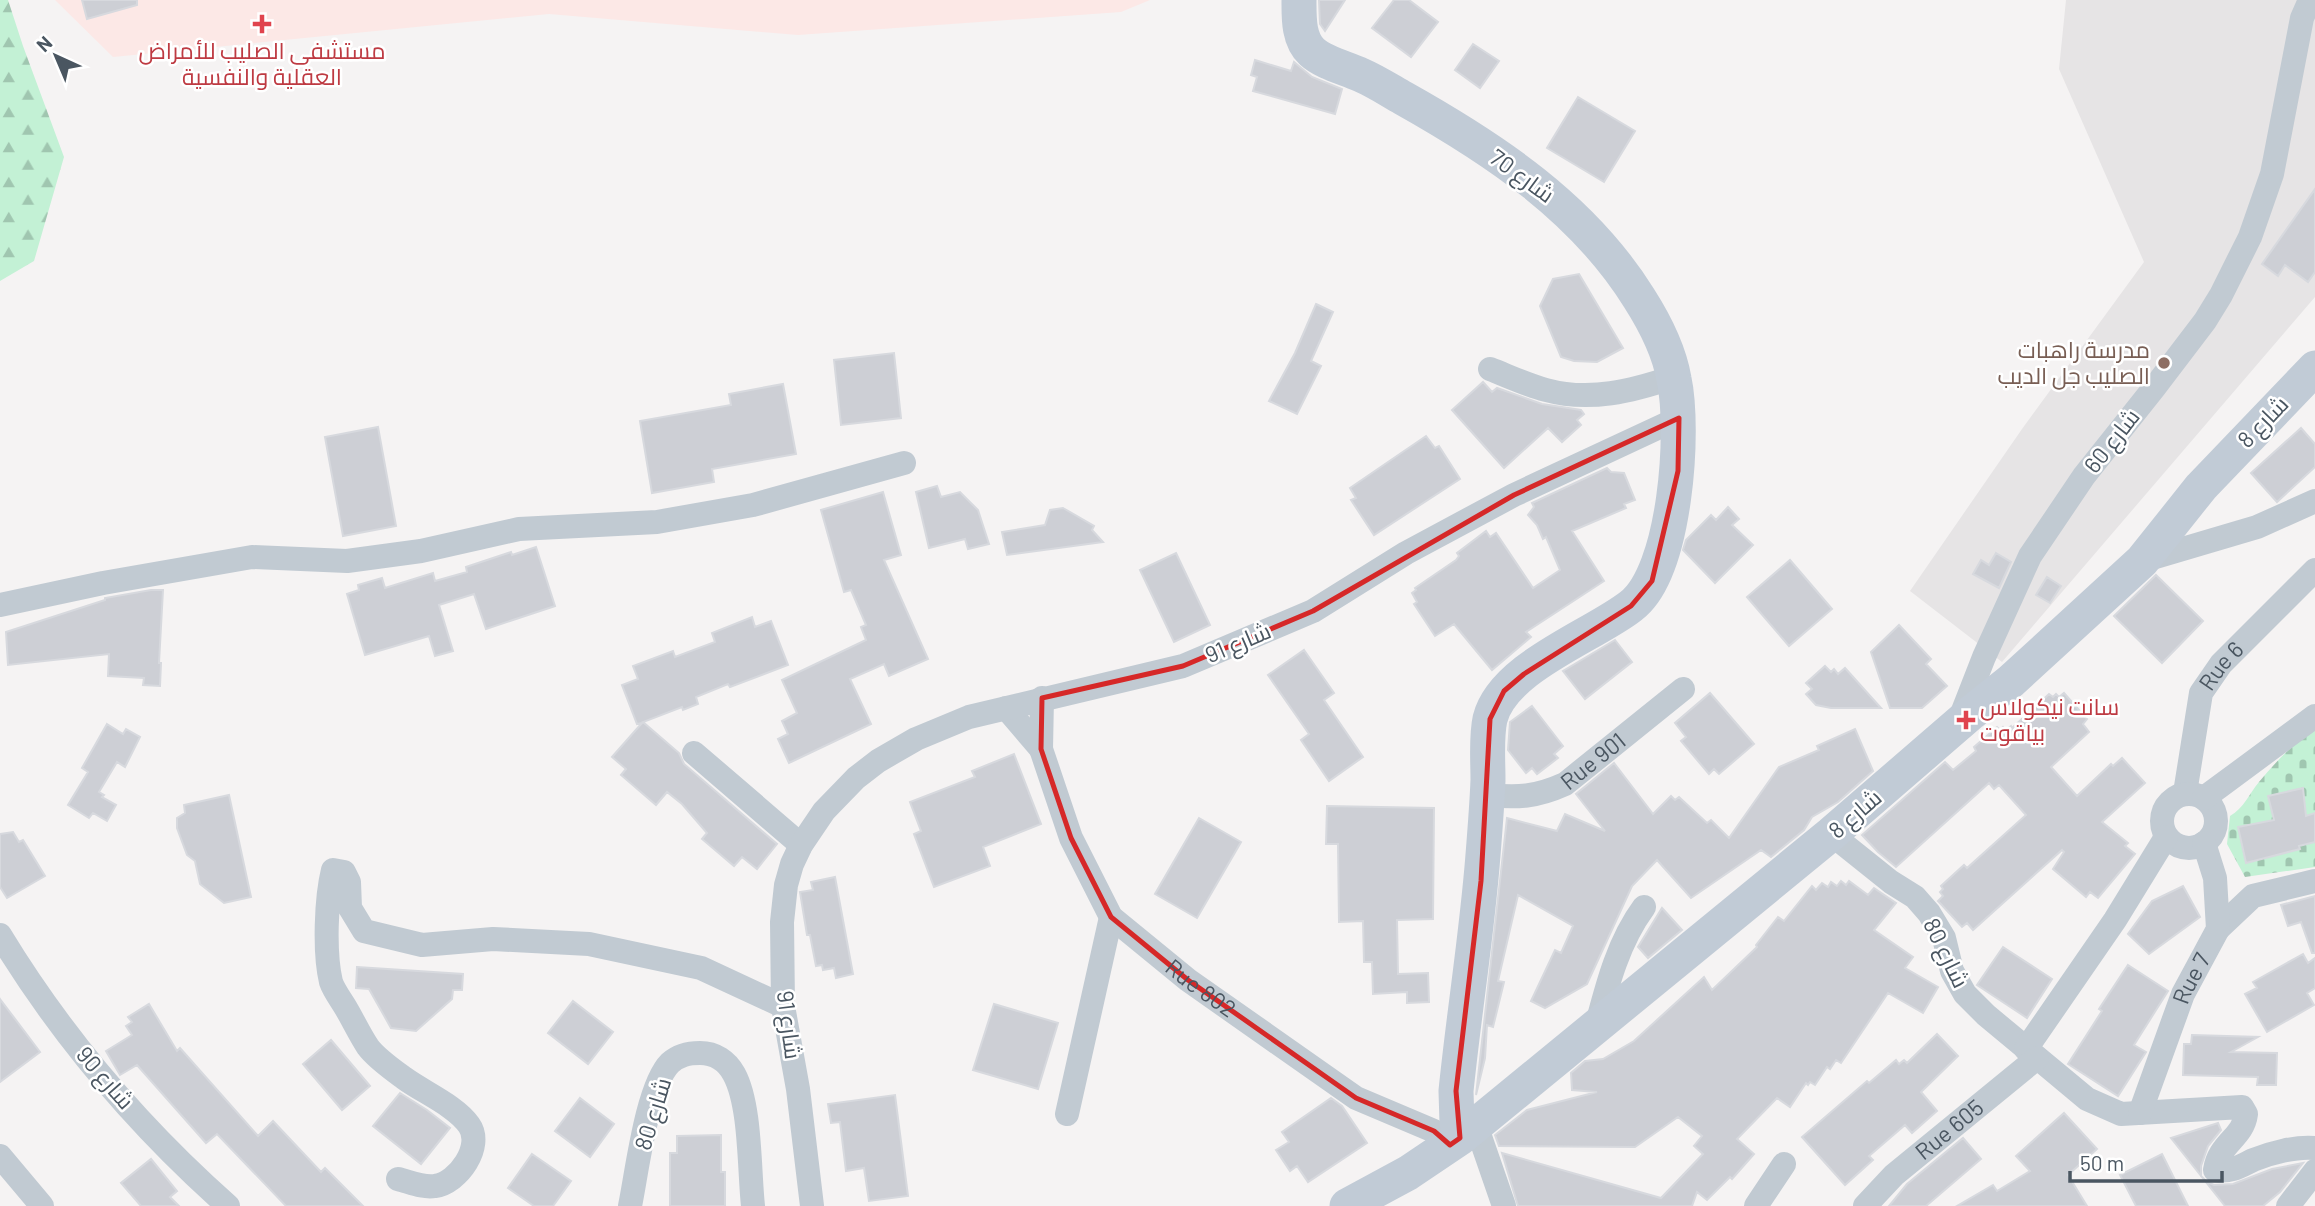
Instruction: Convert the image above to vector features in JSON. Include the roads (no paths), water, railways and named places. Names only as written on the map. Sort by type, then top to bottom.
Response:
[{"type":"street","name":"شارع 70","points":[[1299,0],[1299,23],[1305,42],[1312,51],[1414,104],[1530,179],[1578,220],[1607,251],[1644,306],[1662,338],[1674,377],[1679,418],[1678,471],[1670,518],[1652,581],[1631,606],[1552,654],[1504,691],[1490,719],[1488,795],[1479,894],[1456,1091],[1457,1123],[1462,1136]]},
{"type":"street","name":"شارع 60","points":[[1958,725],[1983,657],[2030,556],[2084,476],[2205,321],[2250,237],[2272,173],[2302,18],[2310,0]]},
{"type":"street","name":"شارع 8","points":[[1361,1202],[1462,1136],[1596,1029],[2011,681],[2142,561],[2202,486],[2315,368]]},
{"type":"street","points":[[1490,369],[1548,391],[1599,396],[1636,390],[1674,377]]},
{"type":"street","name":"شارع 91","points":[[812,1206],[798,1089],[783,1006],[782,922],[786,885],[801,845],[824,811],[856,779],[878,761],[916,739],[969,717],[1183,666],[1313,611],[1406,553],[1514,495],[1679,418]]},
{"type":"street","points":[[0,605],[103,583],[252,557],[347,561],[421,551],[519,529],[657,522],[753,505],[904,463]]},
{"type":"street","points":[[2142,561],[2257,527],[2315,501]]},
{"type":"street","name":"Rue 6","points":[[2195,796],[2201,693],[2221,664],[2315,570]]},
{"type":"street","name":"Rue 901","points":[[1488,795],[1518,798],[1544,794],[1565,784],[1683,689]]},
{"type":"street","name":"Rue 802","points":[[1042,698],[1041,749],[1071,838],[1111,917],[1188,980],[1356,1098],[1434,1130],[1462,1136]]},
{"type":"street","name":"Rue 802","points":[[1006,708],[1041,749]]},
{"type":"street","points":[[2195,796],[2211,806],[2216,815],[2216,826],[2204,843],[2191,848],[2178,846],[2166,837],[2161,824],[2163,810],[2172,799],[2195,796],[2315,716]]},
{"type":"street","points":[[694,753],[801,845]]},
{"type":"street","name":"شارع 80","points":[[1831,834],[1891,882],[1915,897],[1929,913],[1944,938],[1952,971],[1965,994],[2031,1054],[2087,1099],[2121,1114],[2242,1107],[2246,1114],[2245,1124],[2217,1158],[2215,1170],[2239,1169],[2254,1160],[2304,1147],[2315,1148]]},
{"type":"street","name":"Rue 605","points":[[1865,1206],[1895,1175],[2031,1054],[2166,837]]},
{"type":"street","name":"Rue 7","points":[[2140,1113],[2183,993],[2218,929],[2215,878],[2204,843]]},
{"type":"street","points":[[398,1179],[424,1186],[437,1186],[450,1180],[465,1162],[474,1144],[473,1133],[470,1125],[457,1113],[402,1077],[369,1049],[332,984],[328,958],[328,900],[333,870],[344,872],[349,882],[350,908],[364,931],[422,945],[493,939],[589,944],[701,968],[783,1006]]},
{"type":"street","points":[[2215,878],[2253,896]]},
{"type":"street","points":[[2218,929],[2253,896],[2315,881]]},
{"type":"street","points":[[1596,1029],[1606,990],[1624,940],[1644,907]]},
{"type":"street","points":[[1067,1114],[1111,917]]},
{"type":"street","name":"شارع 90","points":[[0,935],[62,1029],[187,1170],[228,1206]]},
{"type":"street","name":"شارع 80","points":[[630,1206],[655,1088],[668,1065],[679,1056],[707,1053],[721,1058],[734,1074],[744,1107],[753,1206]]},
{"type":"street","points":[[1462,1136],[1504,1206]]},
{"type":"street","points":[[0,1156],[42,1206]]},
{"type":"street","points":[[1756,1206],[1784,1164]]},
{"type":"street","points":[[2288,1206],[2315,1171]]},
{"type":"place","name":"مستشفى الصليب للأمراض العقلية والنفسية","points":[[262,24]]},
{"type":"place","name":"مدرسة راهبات الصليب جل الديب","points":[[2164,363]]},
{"type":"place","name":"سانت نيكولاس بياقوت","points":[[1966,720]]}]
